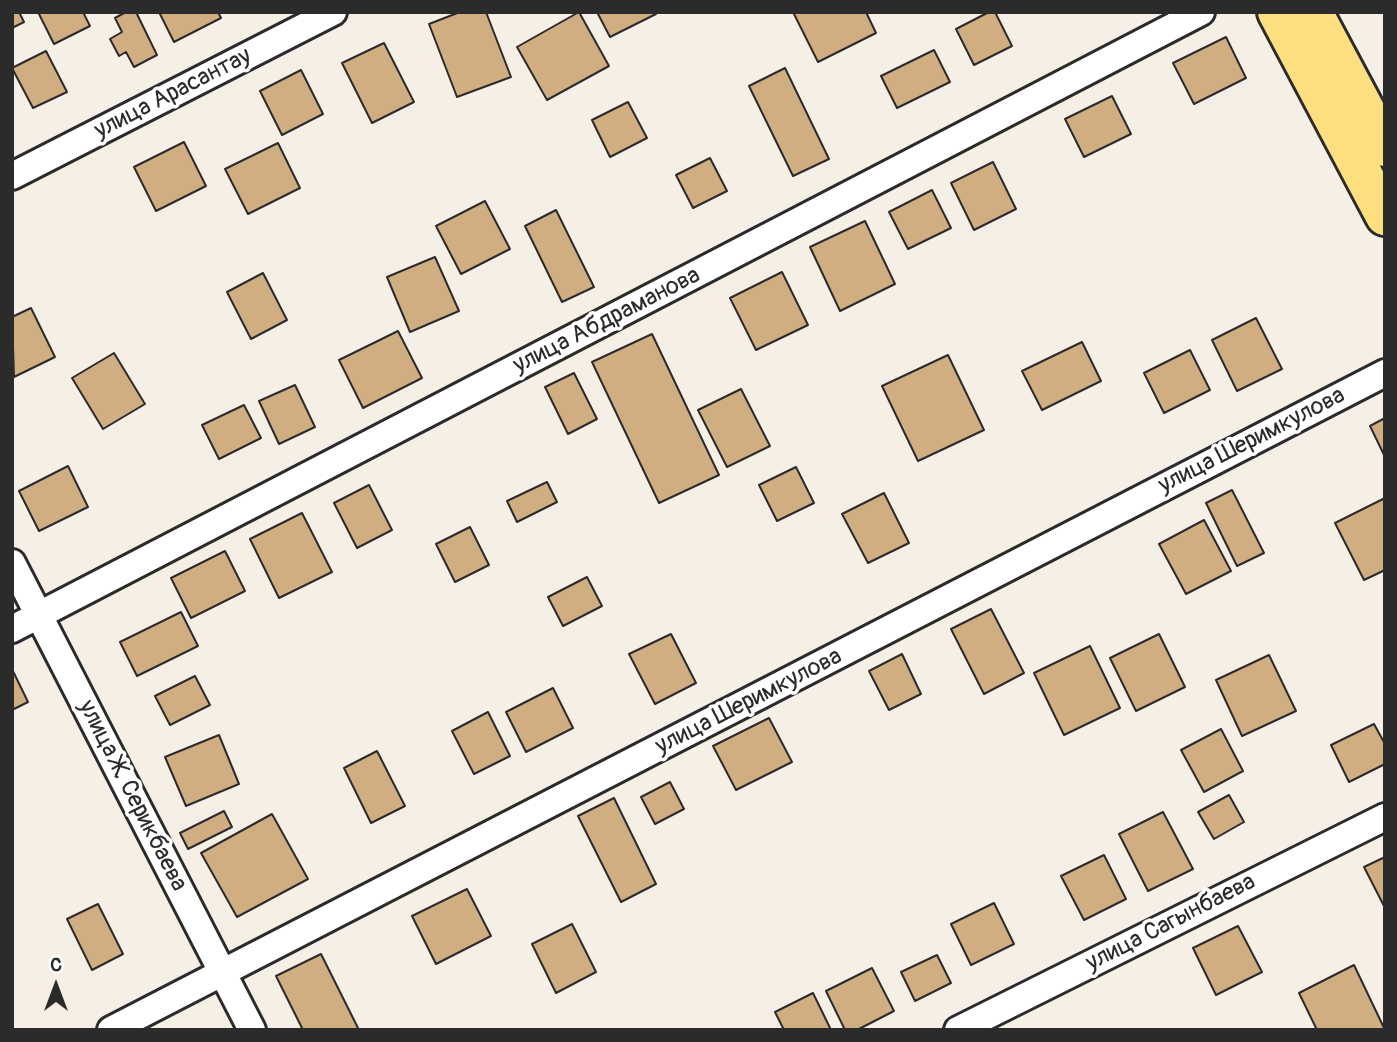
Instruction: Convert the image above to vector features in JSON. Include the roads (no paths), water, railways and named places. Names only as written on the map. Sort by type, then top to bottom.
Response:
[{"type":"main road","points":[[1277,12],[1385,216]]},
{"type":"main road","points":[[1313,12],[1385,147]]},
{"type":"street","name":"улица Арасантау","points":[[12,176],[333,12]]},
{"type":"street","name":"улица Абдраманова","points":[[12,629],[1201,12]]},
{"type":"street","name":"улица Шеримкулова","points":[[111,1030],[1385,373]]},
{"type":"street","name":"улица Ж. Серикбаева","points":[[12,563],[252,1030]]},
{"type":"street","name":"улица Сагынбаева","points":[[958,1030],[1385,817]]}]
